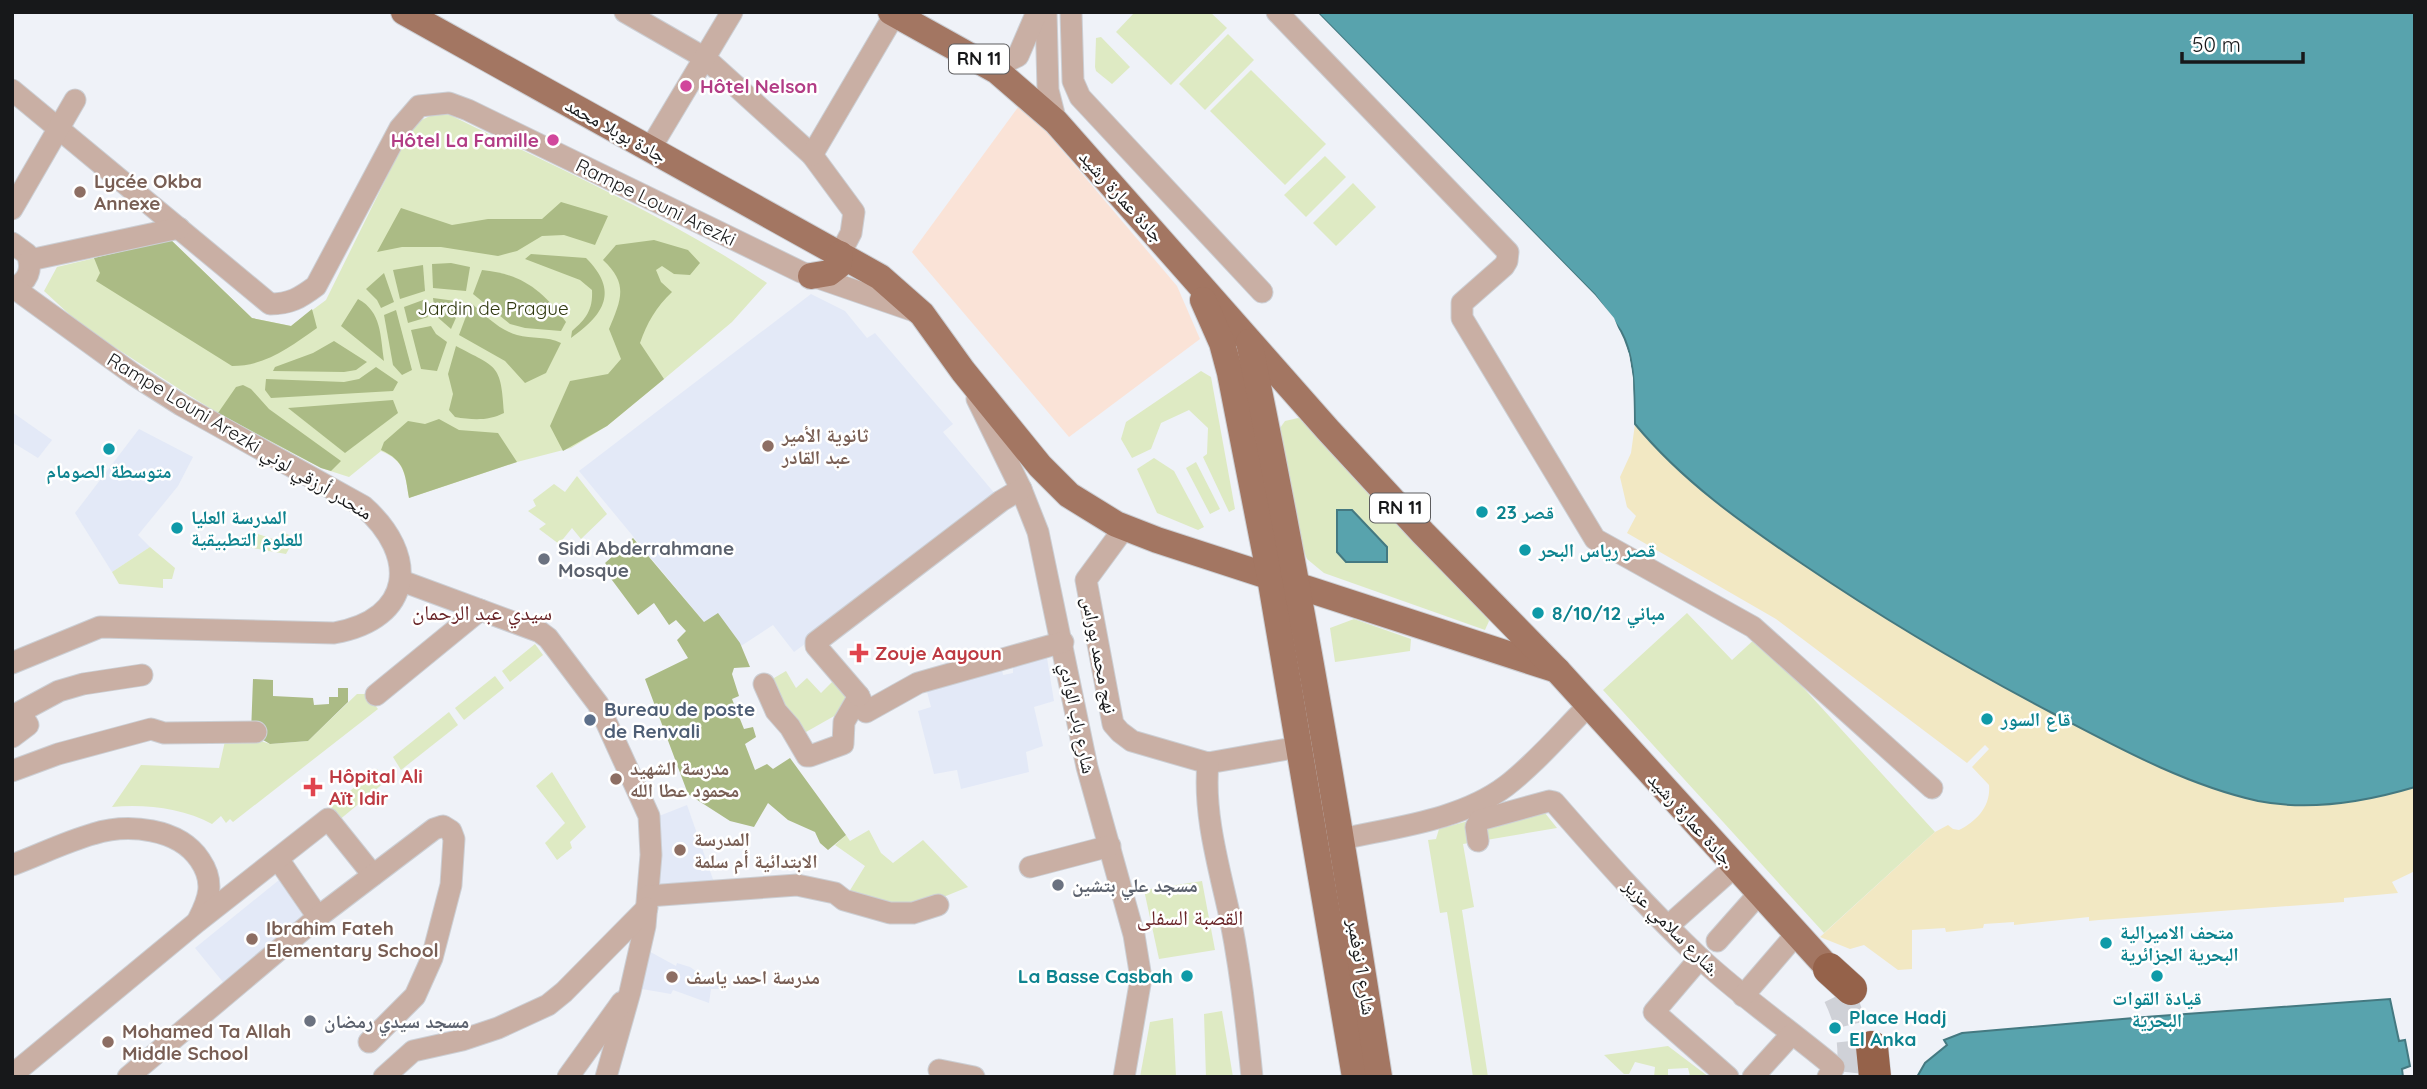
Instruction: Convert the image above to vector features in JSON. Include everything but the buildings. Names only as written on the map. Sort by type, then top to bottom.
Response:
[{"type":"main road","name":"RN 11","points":[[894,13],[970,54],[1018,87],[1056,122]]},
{"type":"main road","name":"جادة بوبلا محمد","points":[[419,16],[880,277],[922,314],[963,371],[1040,466],[1069,495],[1125,527]]},
{"type":"main road","name":"جادة عمارة رشيد","points":[[1056,122],[1188,270]]},
{"type":"main road","points":[[811,276],[829,273],[838,266],[834,251]]},
{"type":"main road","name":"RN 11","points":[[1188,270],[1328,430],[1423,533],[1557,670]]},
{"type":"main road","points":[[1188,270],[1215,328],[1230,373],[1270,577],[1355,1077]]},
{"type":"main road","name":"شارع 1 نوفمبر","points":[[1249,341],[1297,586],[1379,1077]]},
{"type":"main road","points":[[1273,454],[1275,428],[1285,417],[1293,414],[1307,416],[1328,430]]},
{"type":"main road","points":[[1125,527],[1557,670]]},
{"type":"main road","name":"جادة عمارة رشيد.","points":[[1557,670],[1840,985]]},
{"type":"street","points":[[625,12],[705,58],[812,155],[854,212],[851,233],[834,251]]},
{"type":"street","points":[[650,149],[732,12]]},
{"type":"street","points":[[970,54],[1000,60],[1013,59],[1022,52],[1037,12]]},
{"type":"street","points":[[1046,12],[1048,90],[1056,122]]},
{"type":"street","points":[[1071,12],[1073,80],[1080,97],[1262,292]]},
{"type":"street","points":[[1277,12],[1508,252],[1504,266],[1462,303],[1462,318],[1595,539],[1754,627],[1932,788]]},
{"type":"street","points":[[812,155],[894,13]]},
{"type":"street","points":[[12,90],[179,228]]},
{"type":"street","points":[[12,209],[75,100]]},
{"type":"street","name":"Rampe Louni Arezki","points":[[179,228],[270,304],[286,304],[299,299],[316,286],[400,128],[419,106],[449,103],[811,276],[922,314]]},
{"type":"street","points":[[30,260],[179,228]]},
{"type":"street","points":[[12,243],[23,248],[30,260],[27,278],[13,288]]},
{"type":"street","name":"Rampe Louni Arezki منحدر أرزقي لوني","points":[[13,288],[157,390],[363,506],[378,519],[393,540],[402,581]]},
{"type":"street","name":"شارع باب الوادي","points":[[963,371],[1021,489],[1038,532],[1063,642],[1088,773],[1134,935],[1140,978],[1124,1077]]},
{"type":"street","points":[[1021,489],[1001,501],[816,642],[816,646],[859,696],[866,712],[918,683],[1063,642]]},
{"type":"street","name":"نهج محمد بوراس","points":[[1125,527],[1086,580],[1113,724],[1132,741],[1208,763],[1299,747]]},
{"type":"street","points":[[12,663],[100,627],[334,633],[353,630],[387,606],[402,581],[544,635],[586,685],[598,704],[649,816],[651,855],[648,902],[630,992],[606,1077]]},
{"type":"street","points":[[376,695],[480,610]]},
{"type":"street","points":[[12,737],[28,725],[20,712],[59,691],[83,684],[142,675]]},
{"type":"street","points":[[764,684],[776,711],[790,727],[807,756],[843,744],[844,722],[859,696]]},
{"type":"street","points":[[1343,849],[1450,813],[1506,786],[1588,706]]},
{"type":"street","points":[[1081,735],[1113,724]]},
{"type":"street","points":[[12,771],[58,754],[151,729],[164,733],[256,732]]},
{"type":"street","points":[[1208,763],[1207,793],[1212,830],[1237,953],[1252,1077]]},
{"type":"street","name":"شارع سلامي عزيز.","points":[[1478,841],[1476,827],[1480,820],[1549,801],[1554,802],[1593,849],[1700,958],[1792,1034],[1831,1072]]},
{"type":"street","points":[[12,1075],[328,818],[373,875]]},
{"type":"street","points":[[128,1077],[318,916],[434,829],[443,826],[451,831],[454,839],[451,885],[432,958],[415,996],[369,1042]]},
{"type":"street","points":[[12,865],[95,833],[126,830],[166,834],[194,851],[209,878],[210,891],[197,922]]},
{"type":"street","points":[[1030,867],[1110,846]]},
{"type":"street","points":[[278,859],[318,916]]},
{"type":"street","points":[[1668,926],[1731,870]]},
{"type":"street","points":[[389,1075],[413,1051],[462,1040],[498,1028],[548,1005],[564,992],[648,902],[797,885],[835,893],[844,900],[890,913],[913,914],[938,905]]},
{"type":"street","points":[[1717,941],[1756,897]]},
{"type":"street","points":[[1743,996],[1793,938]]},
{"type":"street","points":[[1700,958],[1654,1012],[1728,1077]]},
{"type":"street","points":[[568,1077],[630,992]]},
{"type":"street","points":[[1753,1077],[1792,1034]]},
{"type":"street","points":[[939,1070],[974,1077]]},
{"type":"shaded area","points":[[1019,106],[1028,110],[1177,286],[1200,339],[1069,437],[912,252]]},
{"type":"shaded area","name":"ثانوية الأمير عبد القادر","points":[[811,294],[845,311],[867,338],[875,333],[953,424],[943,432],[1001,501],[794,652],[773,625],[741,646],[704,622],[579,471]]},
{"type":"shaded area","points":[[12,412],[52,440],[38,458],[12,442]]},
{"type":"shaded area","points":[[139,429],[193,457],[178,486],[138,535],[150,547],[112,572],[75,513]]},
{"type":"shaded area","points":[[1047,658],[1054,701],[1034,707],[1043,746],[1026,752],[1029,772],[961,789],[957,770],[934,774],[918,711],[931,707],[926,688],[1002,669],[1003,675],[1013,673],[1013,666]]},
{"type":"shaded area","name":"المدرسة الابتدائية أم سلمة","points":[[687,805],[716,888],[654,893],[654,818]]},
{"type":"shaded area","points":[[279,880],[309,918],[227,987],[195,948]]},
{"type":"shaded area","name":"مدرسة احمد ياسف","points":[[645,949],[676,966],[677,963],[690,967],[707,979],[728,981],[728,989],[711,989],[709,1003],[673,990],[671,994],[636,988]]},
{"type":"green space","points":[[1135,12],[1210,12],[1227,28],[1171,85],[1116,32]]},
{"type":"green space","points":[[1228,34],[1254,60],[1205,110],[1179,84]]},
{"type":"green space","points":[[1101,37],[1130,67],[1112,84],[1096,71],[1095,67],[1096,38]]},
{"type":"green space","points":[[1251,70],[1326,144],[1285,185],[1210,111]]},
{"type":"green space","name":"Jardin de Prague","points":[[448,114],[690,235],[767,283],[732,322],[607,426],[571,448],[517,462],[409,498],[402,469],[389,455],[381,451],[349,477],[321,468],[231,421],[187,394],[82,326],[44,291],[57,267],[171,240],[252,318],[291,326],[326,300],[413,124],[430,116]]},
{"type":"green space","points":[[1325,156],[1346,177],[1306,217],[1284,195]]},
{"type":"green space","points":[[1353,183],[1376,207],[1336,246],[1313,223]]},
{"type":"green space","points":[[561,202],[608,216],[595,245],[564,235],[542,236],[517,251],[498,256],[441,247],[402,247],[377,252],[401,208],[452,225],[488,219],[542,219]]},
{"type":"green space","points":[[171,240],[252,318],[291,326],[312,309],[317,328],[267,359],[232,366],[96,281],[100,273],[94,258]]},
{"type":"green space","points":[[654,240],[688,250],[700,263],[690,275],[674,274],[662,266],[656,270],[661,282],[672,292],[661,303],[640,343],[664,379],[607,426],[563,451],[550,426],[570,381],[608,374],[621,359],[609,329],[619,301],[619,285],[617,277],[603,260],[616,245]]},
{"type":"green space","points":[[531,254],[586,258],[602,281],[604,301],[599,311],[571,338],[572,331],[590,309],[592,290],[580,280],[525,259]]},
{"type":"green space","points":[[451,263],[470,267],[466,291],[433,288],[432,264]]},
{"type":"green space","points":[[423,265],[425,291],[400,299],[393,270]]},
{"type":"green space","points":[[482,270],[509,275],[530,286],[548,301],[566,322],[561,331],[510,324],[473,294]]},
{"type":"green space","points":[[384,273],[394,302],[381,308],[366,289]]},
{"type":"green space","points":[[433,298],[463,302],[451,329],[435,315]]},
{"type":"green space","points":[[358,299],[366,304],[376,318],[384,361],[341,326]]},
{"type":"green space","points":[[423,300],[428,317],[408,323],[404,307]]},
{"type":"green space","points":[[471,303],[492,322],[510,333],[561,343],[546,373],[525,383],[505,361],[459,335]]},
{"type":"green space","points":[[396,310],[412,370],[402,375],[393,365],[384,315]]},
{"type":"green space","points":[[431,326],[436,334],[447,342],[437,371],[421,369],[411,330]]},
{"type":"green space","points":[[334,341],[367,362],[356,370],[344,372],[273,371],[275,367],[313,353]]},
{"type":"green space","points":[[456,346],[494,369],[501,385],[504,413],[486,419],[474,419],[455,417],[449,410],[453,394],[448,374]]},
{"type":"green space","points":[[376,367],[398,382],[393,391],[271,398],[265,390],[266,379],[344,382],[359,379]]},
{"type":"green space","points":[[1201,371],[1211,377],[1235,509],[1229,512],[1203,457],[1207,454],[1208,428],[1189,410],[1161,423],[1151,449],[1132,458],[1121,439],[1126,422]]},
{"type":"green space","points":[[243,385],[251,389],[269,409],[341,461],[331,471],[321,468],[218,413],[236,387]]},
{"type":"green space","points":[[393,400],[398,413],[345,453],[288,408]]},
{"type":"green space","points":[[439,419],[459,430],[498,433],[517,462],[409,498],[399,463],[381,450],[384,442],[408,421],[425,424]]},
{"type":"green space","points":[[1302,419],[1487,615],[1489,621],[1485,630],[1324,573],[1307,559],[1300,542],[1278,431],[1285,421]]},
{"type":"green space","points":[[1154,458],[1174,471],[1204,527],[1198,530],[1157,513],[1137,469]]},
{"type":"green space","points":[[1196,462],[1220,509],[1210,514],[1186,468]]},
{"type":"green space","points":[[577,476],[607,514],[581,539],[572,528],[559,544],[539,529],[546,524],[528,511],[536,506],[533,500],[554,484],[565,492]]},
{"type":"green space","points":[[283,532],[295,538],[286,554],[247,547],[255,533],[276,540]]},
{"type":"green space","points":[[633,538],[704,622],[718,613],[740,643],[750,667],[734,668],[732,674],[739,696],[732,699],[744,729],[753,727],[756,737],[745,744],[755,770],[767,764],[773,769],[790,758],[846,835],[828,850],[820,843],[815,832],[788,820],[768,803],[754,827],[730,821],[688,794],[645,679],[688,658],[677,640],[686,631],[676,620],[669,625],[654,603],[638,615],[609,576],[613,572],[605,563]]},
{"type":"green space","points":[[150,547],[175,568],[172,579],[163,579],[163,588],[119,584],[112,572]]},
{"type":"green space","points":[[1687,613],[1732,660],[1757,637],[1935,832],[1824,933],[1603,690]]},
{"type":"green space","points":[[1354,619],[1411,639],[1410,651],[1335,662],[1330,628]]},
{"type":"green space","points":[[535,644],[543,655],[510,682],[502,671]]},
{"type":"green space","points":[[786,671],[796,688],[807,678],[821,693],[836,678],[846,688],[845,702],[838,716],[806,732],[794,724],[769,681]]},
{"type":"green space","points":[[495,676],[504,688],[464,720],[455,708]]},
{"type":"green space","points":[[253,679],[273,680],[273,696],[313,698],[314,705],[329,704],[329,697],[338,697],[338,688],[348,688],[348,702],[308,741],[270,744],[251,733]]},
{"type":"green space","points":[[357,694],[366,694],[378,709],[233,822],[230,819],[226,823],[221,816],[212,824],[189,814],[164,808],[112,807],[141,765],[219,768],[225,741],[252,738],[270,744],[308,741]]},
{"type":"green space","points":[[449,712],[458,725],[401,770],[393,757]]},
{"type":"green space","points":[[377,769],[385,782],[338,821],[329,808]]},
{"type":"green space","points":[[552,772],[586,827],[570,842],[572,848],[557,860],[545,843],[565,823],[536,786]]},
{"type":"green space","points":[[1541,808],[1557,828],[1463,844],[1474,907],[1462,910],[1488,1077],[1473,1077],[1447,912],[1440,913],[1428,840],[1436,839],[1439,829],[1472,820]]},
{"type":"green space","points":[[869,830],[881,853],[893,863],[923,840],[968,887],[941,898],[938,905],[844,900],[865,866],[835,845],[846,835],[850,841]]},
{"type":"green space","points":[[1202,881],[1215,950],[1159,959],[1144,890]]},
{"type":"green space","points":[[1222,1011],[1233,1077],[1206,1077],[1204,1014]]},
{"type":"green space","points":[[1173,1018],[1176,1077],[1140,1077],[1150,1022]]},
{"type":"green space","points":[[1668,1046],[1709,1077],[1686,1077],[1690,1076],[1688,1068],[1668,1069],[1668,1077],[1654,1077],[1655,1067],[1635,1062],[1629,1074],[1624,1074],[1604,1055]]},
{"type":"sand","name":"قاع السور","points":[[1635,424],[1653,445],[1714,500],[1758,534],[1834,585],[1990,679],[2153,764],[2231,794],[2277,804],[2337,803],[2377,797],[2415,787],[2415,871],[2392,882],[2398,893],[2344,898],[2344,902],[2089,921],[2089,917],[2014,925],[2014,922],[1984,924],[1983,928],[1946,932],[1945,928],[1912,930],[1912,969],[1898,970],[1864,945],[1850,949],[1820,937],[1935,832],[1948,825],[1959,830],[1982,812],[1988,800],[1989,785],[1972,767],[1989,749],[1985,745],[1967,763],[1776,619],[1627,533],[1636,516],[1627,507],[1620,477],[1631,453]]},
{"type":"water","points":[[1317,12],[2415,12],[2415,787],[2357,801],[2317,805],[2277,804],[2231,794],[2179,775],[2054,714],[1927,643],[1758,534],[1693,483],[1635,424],[1633,376],[1626,342],[1595,295]]},
{"type":"water","points":[[1337,510],[1352,510],[1387,547],[1387,562],[1346,562],[1337,552]]},
{"type":"water","points":[[2390,999],[2399,1041],[2405,1040],[2410,1066],[2402,1069],[2403,1077],[1917,1077],[1925,1063],[1947,1045],[1944,1040],[1962,1033]]},
{"type":"pier","points":[[1314,12],[1317,12],[1595,295],[1614,318],[1629,354],[1633,378],[1634,429],[1631,424],[1630,378],[1626,355],[1611,320],[1593,297]]},
{"type":"tunnel","points":[[1839,995],[1852,1035],[1852,1077]]},
{"type":"place","name":"Hôtel Nelson","points":[[686,86]]},
{"type":"place","name":"Hôtel La Famille","points":[[553,140]]},
{"type":"place","name":"Lycée Okba Annexe","points":[[80,192]]},
{"type":"place","name":"ثانوية الأمير عبد القادر","points":[[768,446]]},
{"type":"place","name":"متوسطة الصومام","points":[[109,449]]},
{"type":"place","name":"قصر 23","points":[[1482,512]]},
{"type":"place","name":"المدرسة العليا للعلوم التطبيقية","points":[[177,528]]},
{"type":"place","name":"قصر رياس البحر","points":[[1525,550]]},
{"type":"place","name":"Sidi Abderrahmane Mosque","points":[[544,559]]},
{"type":"place","name":"مباني 8/10/12","points":[[1538,613]]},
{"type":"place","name":"Zouje Aayoun","points":[[859,653]]},
{"type":"place","name":"قاع السور","points":[[1987,719]]},
{"type":"place","name":"Bureau de poste de Renvali","points":[[590,720]]},
{"type":"place","name":"مدرسة الشهيد محمود عطا الله","points":[[616,779]]},
{"type":"place","name":"Hôpital Ali Aït Idir","points":[[313,787]]},
{"type":"place","name":"المدرسة الابتدائية أم سلمة","points":[[680,850]]},
{"type":"place","name":"مسجد علي بتشين","points":[[1058,885]]},
{"type":"place","name":"Ibrahim Fateh Elementary School","points":[[252,939]]},
{"type":"place","name":"متحف الاميرالية البحرية الجزائرية","points":[[2106,943]]},
{"type":"place","name":"La Basse Casbah","points":[[1187,976]]},
{"type":"place","name":"قيادة القوات البحرية","points":[[2157,976]]},
{"type":"place","name":"مدرسة احمد ياسف","points":[[672,977]]},
{"type":"place","name":"مسجد سيدي رمضان","points":[[310,1021]]},
{"type":"place","name":"Place Hadj El Anka","points":[[1835,1028]]},
{"type":"place","name":"Mohamed Ta Allah Middle School","points":[[108,1042]]},
{"type":"district","name":"سيدي عبد الرحمان","points":[[482,613]]},
{"type":"district","name":"القصبة السفلى","points":[[1190,918]]}]
